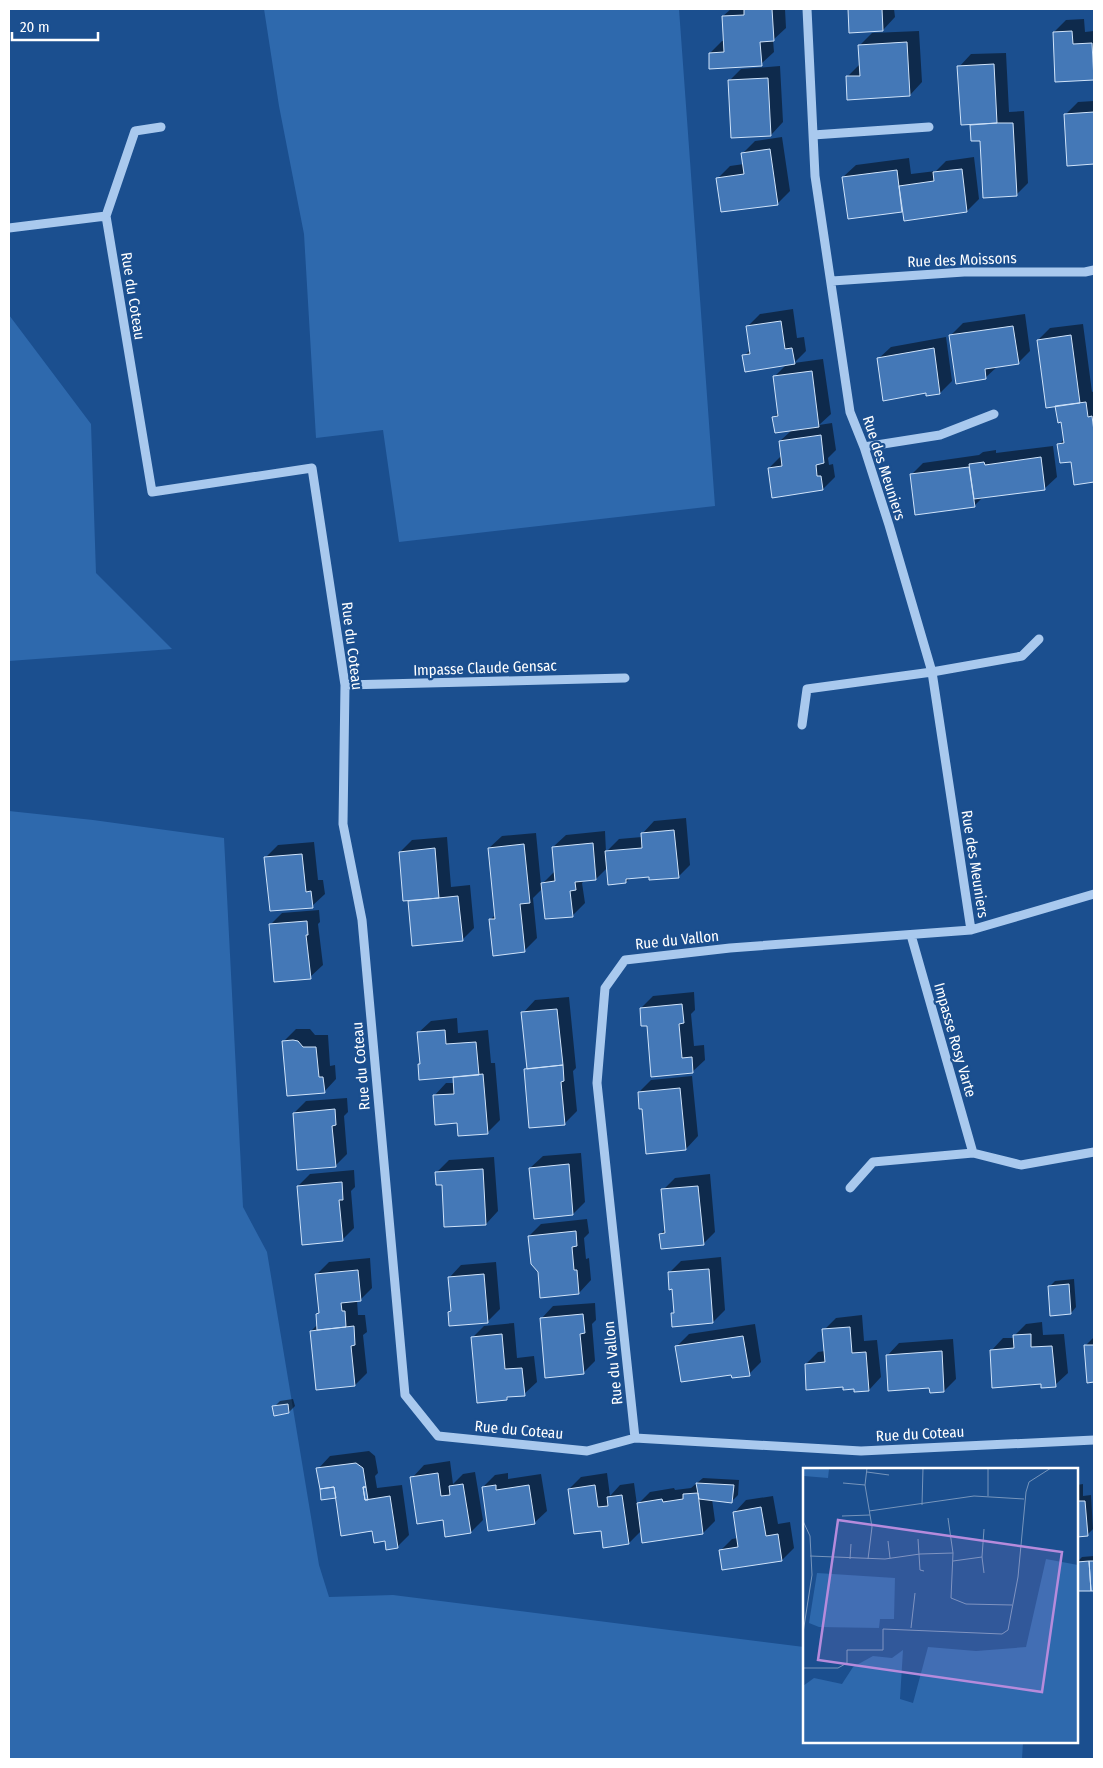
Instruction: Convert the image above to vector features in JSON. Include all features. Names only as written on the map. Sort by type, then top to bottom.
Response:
[{"type":"street","name":"Rue des Meuniers","points":[[807,9],[816,176],[850,412],[864,447],[932,672],[971,930]]},
{"type":"street","name":"Rue du Coteau","points":[[161,127],[135,131],[106,216],[152,492],[312,468],[345,685],[343,824],[362,920],[405,1395],[438,1436],[587,1451],[634,1438],[861,1451],[1094,1440]]},
{"type":"street","points":[[814,135],[929,127]]},
{"type":"street","points":[[9,228],[106,216]]},
{"type":"street","name":"Rue des Moissons","points":[[832,281],[964,272],[1085,272],[1094,270]]},
{"type":"street","points":[[864,447],[940,435],[994,414]]},
{"type":"street","points":[[802,725],[807,689],[932,672],[1022,656],[1039,639]]},
{"type":"street","name":"Impasse Claude Gensac","points":[[345,685],[625,678]]},
{"type":"street","name":"Rue du Vallon","points":[[634,1438],[597,1084],[605,988],[625,960],[730,948],[971,930],[1094,894]]},
{"type":"street","name":"Impasse Rosy Varte","points":[[910,935],[973,1153]]},
{"type":"street","points":[[850,1188],[873,1162],[973,1153],[1021,1165],[1094,1152]]},
{"type":"shaded area","points":[[264,9],[679,9],[715,506],[399,542],[383,430],[316,438],[304,234],[279,106]]},
{"type":"shaded area","points":[[9,315],[91,424],[96,573],[172,649],[9,661]]},
{"type":"shaded area","points":[[9,811],[93,820],[224,838],[243,1207],[267,1252],[319,1565],[329,1597],[393,1595],[803,1647],[803,1743],[1023,1743],[1022,1759],[9,1759]]},
{"type":"building","points":[[744,9],[772,9],[774,41],[760,42],[762,66],[709,69],[709,53],[724,52],[722,16],[744,15]]},
{"type":"building","points":[[848,9],[882,9],[883,31],[849,33]]},
{"type":"building","points":[[1072,31],[1073,44],[1092,43],[1094,80],[1055,82],[1053,32]]},
{"type":"building","points":[[907,42],[910,96],[847,100],[846,76],[860,76],[858,45]]},
{"type":"building","points":[[994,64],[997,123],[961,125],[957,66]]},
{"type":"building","points":[[768,78],[771,136],[731,138],[728,80]]},
{"type":"building","points":[[1094,112],[1094,164],[1067,166],[1064,114]]},
{"type":"building","points":[[1013,123],[1017,196],[983,198],[980,141],[971,141],[970,125]]},
{"type":"building","points":[[770,149],[778,205],[721,212],[716,178],[744,174],[741,153]]},
{"type":"building","points":[[962,169],[967,212],[904,221],[899,186],[934,181],[933,172]]},
{"type":"building","points":[[897,170],[902,212],[848,219],[842,177]]},
{"type":"building","points":[[781,321],[785,349],[792,348],[795,364],[745,372],[742,355],[750,354],[746,326]]},
{"type":"building","points":[[1013,326],[1019,364],[985,369],[986,379],[956,384],[949,335]]},
{"type":"building","points":[[1071,335],[1080,403],[1046,408],[1037,340]]},
{"type":"building","points":[[934,348],[940,394],[926,396],[926,393],[883,401],[877,358]]},
{"type":"building","points":[[812,371],[819,427],[775,433],[772,417],[778,416],[773,376]]},
{"type":"building","points":[[1086,402],[1088,417],[1092,416],[1094,431],[1094,482],[1074,485],[1071,462],[1060,463],[1057,444],[1064,443],[1061,422],[1058,423],[1055,406]]},
{"type":"building","points":[[821,435],[824,463],[816,465],[817,476],[821,476],[823,490],[772,498],[768,468],[782,466],[779,441]]},
{"type":"building","points":[[1041,457],[1045,490],[974,499],[969,464],[984,462],[985,465]]},
{"type":"building","points":[[969,467],[975,507],[915,515],[910,474]]},
{"type":"building","points":[[674,830],[679,878],[649,880],[649,877],[626,879],[626,883],[608,885],[605,851],[642,848],[641,833]]},
{"type":"building","points":[[593,843],[596,880],[575,882],[576,890],[570,891],[573,917],[545,919],[541,883],[555,881],[552,847]]},
{"type":"building","points":[[524,844],[530,903],[520,904],[525,952],[493,956],[489,919],[495,919],[488,848]]},
{"type":"building","points":[[435,848],[439,898],[403,901],[399,852]]},
{"type":"building","points":[[302,854],[306,892],[311,891],[313,908],[270,911],[264,857]]},
{"type":"building","points":[[458,896],[463,941],[412,946],[408,901]]},
{"type":"building","points":[[307,921],[308,935],[306,935],[311,979],[274,982],[269,924]]},
{"type":"building","points":[[682,1004],[684,1023],[679,1024],[682,1058],[692,1057],[693,1073],[651,1077],[647,1026],[641,1026],[640,1008]]},
{"type":"building","points":[[557,1009],[563,1065],[527,1069],[521,1012]]},
{"type":"building","points":[[445,1030],[446,1044],[476,1042],[479,1075],[419,1080],[418,1064],[420,1064],[417,1032]]},
{"type":"building","points":[[282,1041],[298,1041],[303,1047],[316,1047],[319,1077],[323,1077],[325,1093],[287,1096]]},
{"type":"building","points":[[563,1065],[564,1081],[561,1082],[565,1125],[529,1128],[524,1069]]},
{"type":"building","points":[[483,1074],[488,1134],[458,1136],[457,1123],[435,1125],[433,1095],[454,1094],[453,1077]]},
{"type":"building","points":[[680,1088],[686,1150],[646,1154],[642,1109],[639,1109],[638,1092]]},
{"type":"building","points":[[335,1109],[336,1125],[332,1126],[336,1167],[297,1170],[293,1113]]},
{"type":"building","points":[[569,1164],[573,1215],[534,1219],[529,1168]]},
{"type":"building","points":[[483,1169],[486,1225],[444,1227],[442,1185],[436,1185],[435,1172]]},
{"type":"building","points":[[342,1182],[343,1200],[339,1200],[343,1241],[302,1245],[297,1186]]},
{"type":"building","points":[[698,1186],[704,1245],[661,1249],[659,1234],[665,1233],[661,1189]]},
{"type":"building","points":[[576,1231],[577,1246],[572,1247],[574,1270],[577,1270],[579,1294],[540,1298],[538,1272],[531,1264],[528,1236]]},
{"type":"building","points":[[709,1269],[713,1323],[672,1327],[671,1313],[674,1313],[672,1289],[669,1290],[668,1272]]},
{"type":"building","points":[[358,1270],[361,1301],[341,1303],[342,1311],[345,1311],[346,1327],[317,1330],[316,1314],[319,1313],[315,1274]]},
{"type":"building","points":[[484,1274],[488,1323],[449,1326],[448,1312],[451,1311],[448,1277]]},
{"type":"building","points":[[1069,1284],[1071,1314],[1050,1316],[1048,1286]]},
{"type":"building","points":[[583,1314],[585,1333],[580,1334],[584,1374],[545,1378],[540,1318]]},
{"type":"building","points":[[354,1326],[355,1345],[351,1346],[355,1386],[316,1390],[310,1331]]},
{"type":"building","points":[[850,1327],[852,1353],[866,1352],[869,1391],[854,1392],[854,1389],[843,1390],[843,1387],[806,1390],[805,1364],[825,1362],[822,1329]]},
{"type":"building","points":[[502,1334],[505,1369],[522,1368],[525,1396],[507,1397],[507,1400],[477,1403],[471,1337]]},
{"type":"building","points":[[1031,1334],[1031,1347],[1052,1346],[1056,1387],[1041,1388],[1041,1384],[992,1388],[990,1350],[1014,1348],[1013,1335]]},
{"type":"building","points":[[743,1336],[750,1376],[732,1378],[731,1375],[681,1382],[675,1346]]},
{"type":"building","points":[[1084,1345],[1094,1345],[1094,1382],[1087,1383]]},
{"type":"building","points":[[942,1351],[944,1392],[930,1393],[929,1388],[888,1391],[886,1355]]},
{"type":"building","points":[[288,1404],[289,1413],[274,1416],[272,1406]]},
{"type":"building","points":[[356,1463],[363,1468],[366,1487],[363,1487],[365,1500],[390,1496],[398,1548],[386,1550],[385,1541],[374,1543],[372,1531],[341,1536],[334,1487],[320,1489],[316,1468]]},
{"type":"building","points":[[438,1473],[441,1496],[450,1495],[449,1486],[463,1484],[471,1533],[445,1537],[443,1520],[417,1524],[410,1477]]},
{"type":"building","points":[[696,1483],[734,1485],[732,1503],[699,1499]]},
{"type":"building","points":[[496,1485],[496,1490],[529,1485],[535,1524],[488,1531],[482,1487]]},
{"type":"building","points":[[595,1485],[598,1507],[608,1506],[607,1497],[622,1495],[629,1544],[603,1548],[601,1531],[574,1534],[568,1489]]},
{"type":"building","points":[[334,1487],[336,1498],[321,1500],[320,1489]]},
{"type":"building","points":[[363,1487],[366,1487],[368,1500],[365,1500]]},
{"type":"building","points":[[698,1493],[703,1534],[642,1543],[637,1503],[662,1499],[663,1502],[683,1499],[683,1494]]},
{"type":"building","points":[[1078,1501],[1085,1501],[1088,1536],[1078,1537]]},
{"type":"building","points":[[761,1507],[766,1536],[778,1534],[782,1561],[722,1570],[719,1550],[738,1547],[733,1512]]},
{"type":"building","points":[[1089,1561],[1094,1561],[1094,1591],[1091,1591]]},
{"type":"building","points":[[1089,1561],[1091,1591],[1078,1591],[1078,1562]]}]
